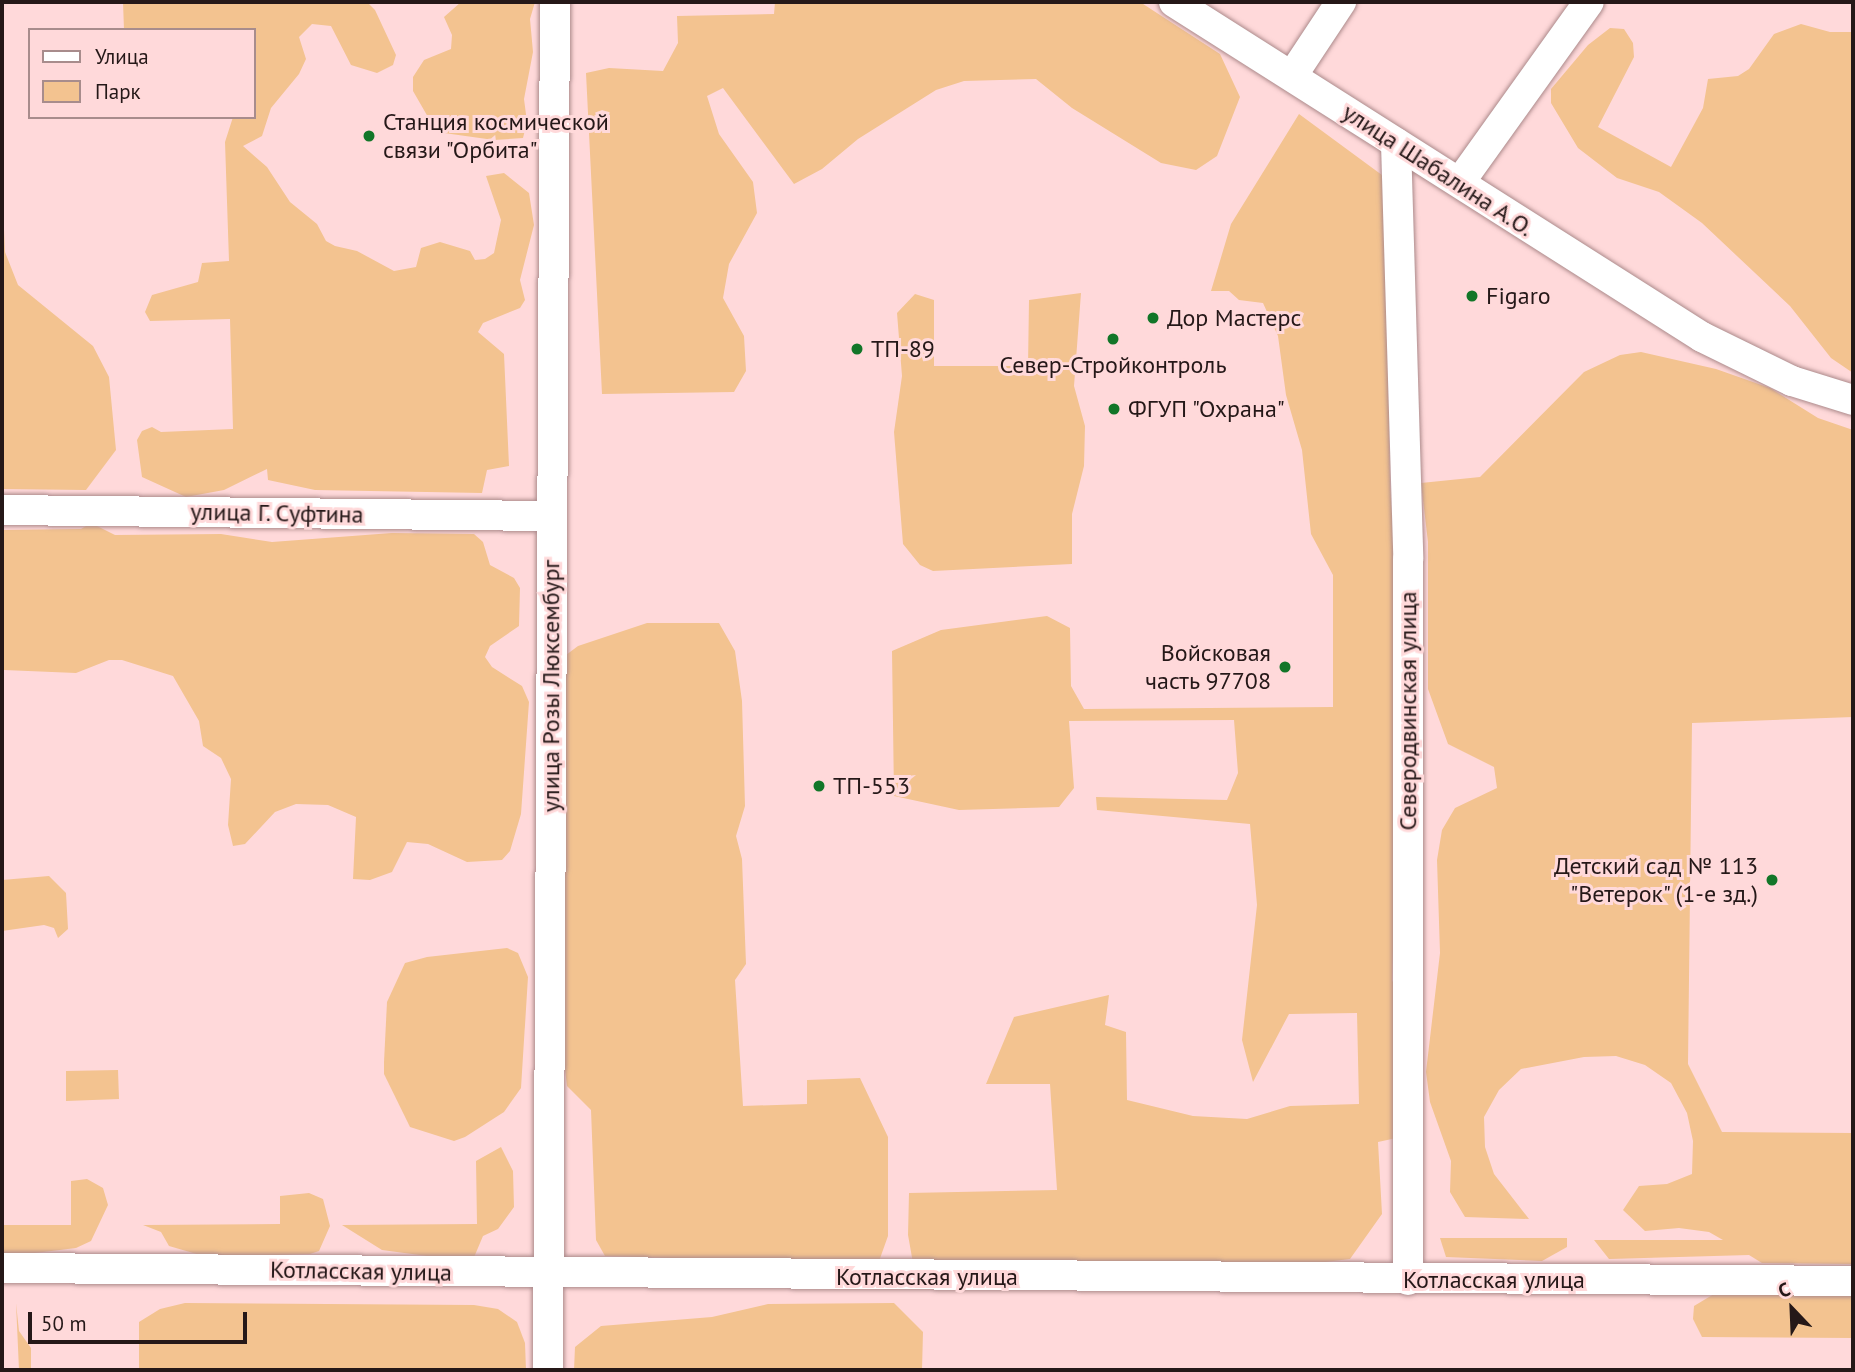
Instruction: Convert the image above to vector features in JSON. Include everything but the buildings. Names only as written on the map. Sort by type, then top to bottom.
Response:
[{"type":"street","name":"улица Розы Люксембург","points":[[548,1370],[555,2]]},
{"type":"street","name":"улица Шабалина А.О.","points":[[1174,2],[1702,337],[1792,382],[1853,400]]},
{"type":"street","points":[[1292,76],[1341,2]]},
{"type":"street","points":[[1460,182],[1588,2]]},
{"type":"street","name":"Северодвинская улица","points":[[1396,143],[1408,559],[1408,1280]]},
{"type":"street","name":"улица Г. Суфтина","points":[[2,510],[552,516]]},
{"type":"street","name":"Котласская улица","points":[[2,1268],[549,1273],[581,1270],[716,1276],[1853,1281]]},
{"type":"green space","points":[[123,2],[367,2],[375,10],[396,55],[393,65],[377,73],[351,65],[331,26],[312,24],[299,37],[306,59],[299,74],[271,108],[262,136],[243,146],[267,167],[290,202],[317,224],[326,241],[357,251],[394,271],[416,267],[421,248],[440,242],[470,251],[475,260],[485,259],[494,253],[501,220],[486,176],[504,173],[529,193],[534,225],[520,280],[525,300],[520,308],[483,323],[478,332],[504,354],[509,466],[487,470],[482,493],[315,490],[268,480],[267,469],[224,490],[186,497],[142,477],[137,440],[142,431],[152,427],[161,432],[233,429],[230,319],[150,321],[145,312],[152,295],[198,282],[202,263],[229,261],[225,142],[232,119],[256,119],[256,28],[124,28]]},
{"type":"green space","points":[[461,2],[535,2],[530,19],[533,52],[524,99],[527,122],[523,138],[494,140],[444,133],[432,124],[413,91],[413,77],[424,60],[451,49],[452,35],[444,17]]},
{"type":"green space","points":[[775,2],[1140,2],[1220,54],[1240,97],[1217,156],[1196,170],[1161,163],[1072,108],[1036,79],[964,81],[936,90],[858,139],[822,169],[794,184],[723,88],[707,96],[719,134],[753,182],[757,213],[729,264],[723,298],[744,336],[746,371],[734,392],[602,394],[586,73],[609,68],[663,71],[678,43],[677,16],[774,14]]},
{"type":"green space","points":[[1801,24],[1830,32],[1853,32],[1853,373],[1831,358],[1790,306],[1702,223],[1659,192],[1617,178],[1578,148],[1551,103],[1551,89],[1588,45],[1610,28],[1624,29],[1633,43],[1634,57],[1598,127],[1671,167],[1703,108],[1708,79],[1738,76],[1749,69],[1774,34]]},
{"type":"green space","points":[[1299,114],[1386,178],[1390,486],[1402,667],[1393,695],[1399,768],[1392,980],[1405,1009],[1401,1137],[1378,1142],[1382,1214],[1350,1259],[1309,1264],[913,1263],[908,1235],[909,1193],[1057,1190],[1050,1084],[986,1084],[1014,1017],[1109,995],[1105,1025],[1126,1032],[1127,1100],[1193,1116],[1247,1119],[1290,1106],[1359,1104],[1357,1013],[1289,1014],[1253,1082],[1242,1040],[1257,905],[1250,824],[1097,810],[1096,797],[1227,800],[1238,773],[1234,720],[1069,721],[1074,788],[1059,807],[959,810],[894,796],[892,651],[941,630],[1047,616],[1070,628],[1071,686],[1084,709],[1333,707],[1333,575],[1311,534],[1302,450],[1286,395],[1278,336],[1263,303],[1239,300],[1229,291],[1211,291],[1231,224]]},
{"type":"green space","points":[[2,183],[5,252],[18,285],[93,346],[109,377],[116,450],[86,490],[2,489]]},
{"type":"green space","points":[[1081,293],[1074,386],[1085,426],[1084,466],[1072,514],[1072,564],[933,571],[920,565],[903,544],[894,432],[902,376],[897,313],[915,294],[934,300],[934,366],[1028,366],[1029,300]]},
{"type":"green space","points":[[1641,352],[1716,369],[1770,388],[1818,418],[1853,430],[1853,717],[1692,723],[1688,1064],[1722,1132],[1853,1133],[1853,1264],[1762,1263],[1749,1255],[1609,1259],[1594,1240],[1723,1240],[1709,1232],[1679,1228],[1645,1231],[1623,1210],[1639,1186],[1667,1184],[1692,1174],[1693,1141],[1687,1113],[1671,1083],[1645,1065],[1616,1056],[1584,1057],[1521,1069],[1499,1090],[1484,1117],[1485,1147],[1494,1174],[1529,1219],[1465,1217],[1450,1192],[1451,1161],[1430,1102],[1426,1072],[1440,953],[1437,860],[1442,830],[1455,808],[1497,788],[1494,767],[1448,744],[1428,689],[1428,542],[1421,483],[1480,477],[1584,372],[1620,355]]},
{"type":"green space","points":[[91,523],[115,535],[221,534],[272,542],[392,533],[474,534],[483,542],[490,565],[514,578],[520,588],[519,626],[490,646],[485,657],[492,667],[522,686],[529,702],[521,814],[510,851],[502,860],[467,862],[428,844],[407,842],[392,872],[370,880],[353,879],[356,817],[328,805],[296,804],[275,812],[245,844],[233,846],[228,825],[231,779],[221,758],[203,746],[199,721],[173,676],[122,660],[109,660],[76,673],[4,670],[2,530],[81,529]]},
{"type":"green space","points":[[647,623],[719,623],[735,651],[742,701],[745,806],[736,836],[742,859],[746,964],[735,980],[743,1106],[807,1104],[807,1080],[860,1078],[888,1137],[888,1236],[878,1264],[605,1256],[596,1240],[591,1110],[567,1086],[564,1061],[562,658],[578,646]]},
{"type":"green space","points":[[49,876],[66,893],[68,929],[58,938],[54,928],[44,925],[2,931],[2,880]]},
{"type":"green space","points":[[507,948],[518,953],[528,977],[521,1088],[504,1112],[454,1141],[410,1127],[384,1074],[387,1002],[405,963],[427,957]]},
{"type":"green space","points":[[118,1070],[119,1099],[66,1101],[66,1071]]},
{"type":"green space","points":[[501,1147],[513,1171],[514,1207],[498,1229],[483,1236],[472,1262],[382,1250],[342,1225],[477,1224],[476,1161]]},
{"type":"green space","points":[[87,1179],[103,1188],[108,1205],[91,1241],[76,1248],[2,1257],[2,1225],[71,1225],[71,1181]]},
{"type":"green space","points":[[309,1193],[323,1199],[330,1226],[319,1251],[310,1254],[207,1257],[169,1246],[161,1232],[143,1225],[280,1224],[280,1196]]},
{"type":"green space","points":[[1440,1238],[1567,1238],[1567,1247],[1542,1261],[1446,1257]]},
{"type":"green space","points":[[1714,1294],[1853,1295],[1853,1338],[1702,1337],[1693,1319],[1694,1306]]},
{"type":"green space","points":[[16,1303],[19,1331],[31,1348],[31,1370],[19,1370]]},
{"type":"green space","points":[[185,1303],[474,1305],[498,1309],[517,1322],[525,1343],[526,1370],[139,1370],[139,1322],[160,1309]]},
{"type":"green space","points":[[894,1303],[923,1332],[922,1370],[574,1370],[575,1347],[601,1326],[712,1317],[768,1304]]},
{"type":"place","name":"Станция космической связи \"Орбита\"","points":[[369,136]]},
{"type":"place","name":"Figaro","points":[[1472,296]]},
{"type":"place","name":"Дор Мастерс","points":[[1153,318]]},
{"type":"place","name":"Север-Стройконтроль","points":[[1113,339]]},
{"type":"place","name":"ТП-89","points":[[857,349]]},
{"type":"place","name":"ФГУП \"Охрана\"","points":[[1114,409]]},
{"type":"place","name":"Войсковая часть 97708","points":[[1285,667]]},
{"type":"place","name":"ТП-553","points":[[819,786]]},
{"type":"place","name":"Детский сад № 113 \"Ветерок\" (1-е зд.)","points":[[1772,880]]}]
